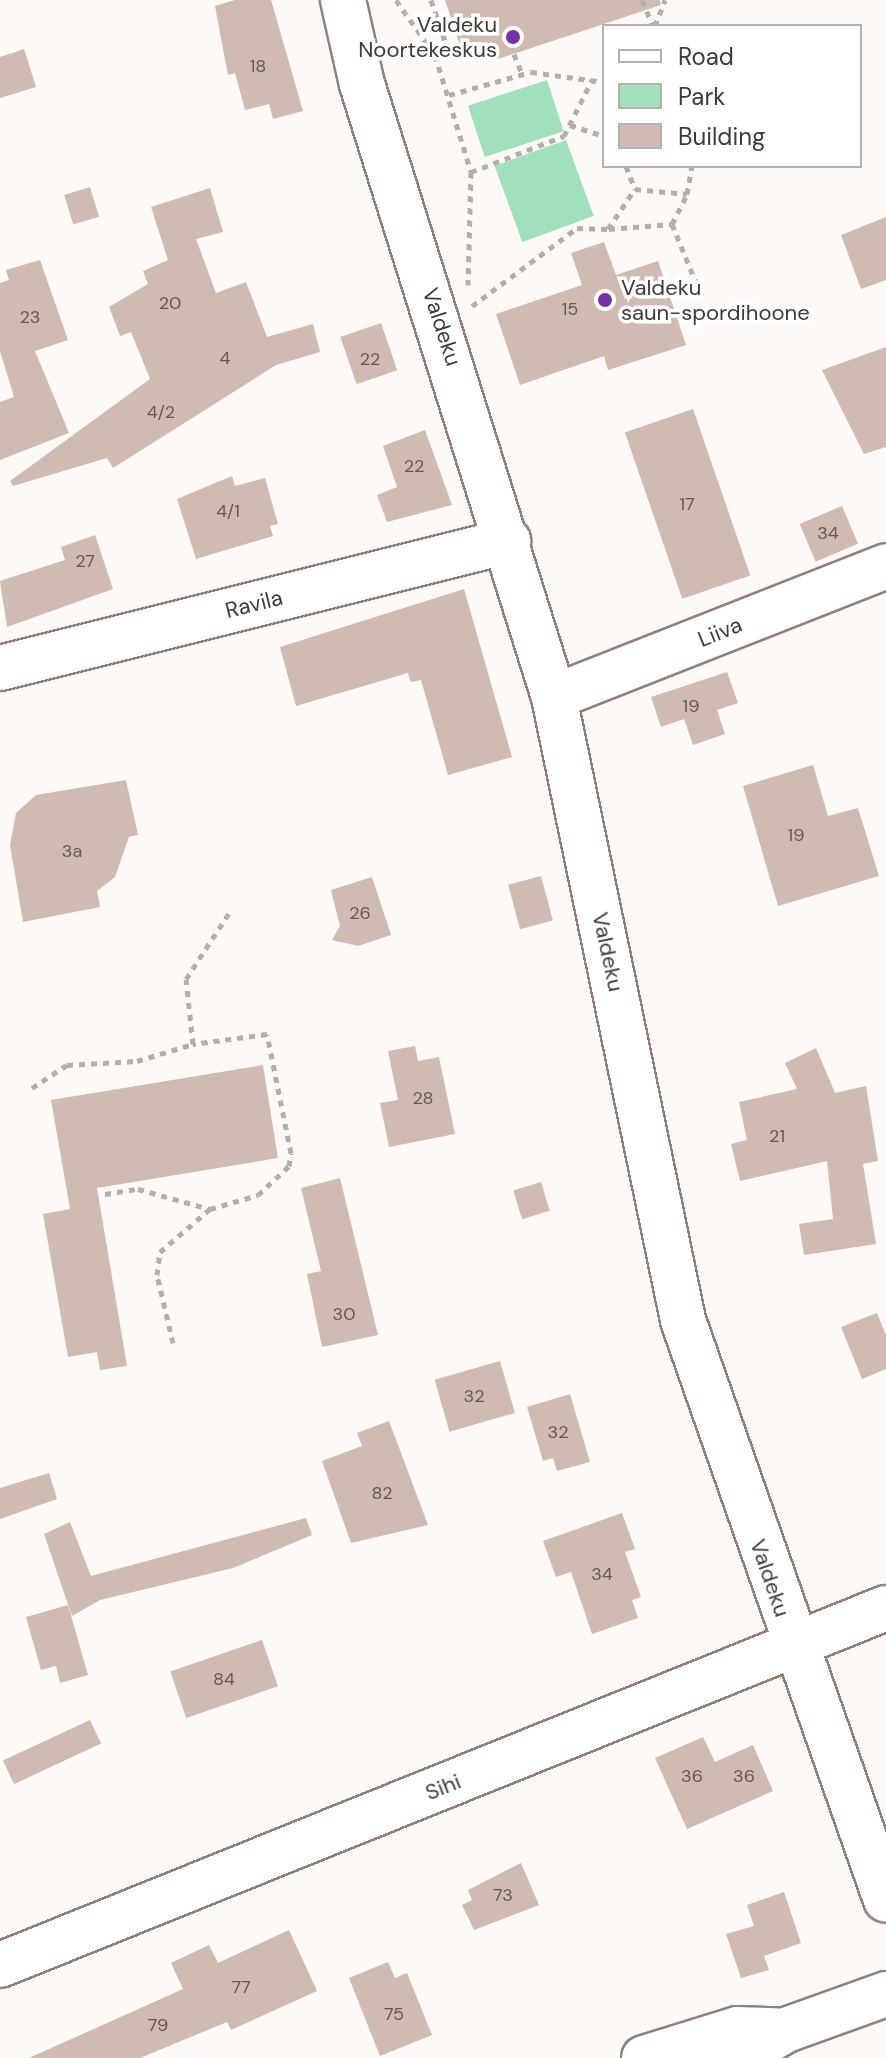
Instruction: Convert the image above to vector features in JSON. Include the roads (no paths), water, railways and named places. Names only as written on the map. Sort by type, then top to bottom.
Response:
[{"type":"street","name":"Valdeku","points":[[343,0],[362,84],[508,541],[554,697],[683,1320],[793,1646],[886,1900]]},
{"type":"street","name":"Ravila","points":[[0,668],[508,541]]},
{"type":"street","name":"Liiva","points":[[554,697],[886,566]]},
{"type":"street","name":"Sihi","points":[[0,1965],[886,1608]]},
{"type":"street","points":[[738,2058],[786,2030],[886,1994]]},
{"type":"street","points":[[644,2058],[737,2029],[786,2030]]},
{"type":"place","name":"Valdeku Noortekeskus","points":[[513,37]]},
{"type":"place","name":"Valdeku saun-spordihoone","points":[[605,300]]}]
